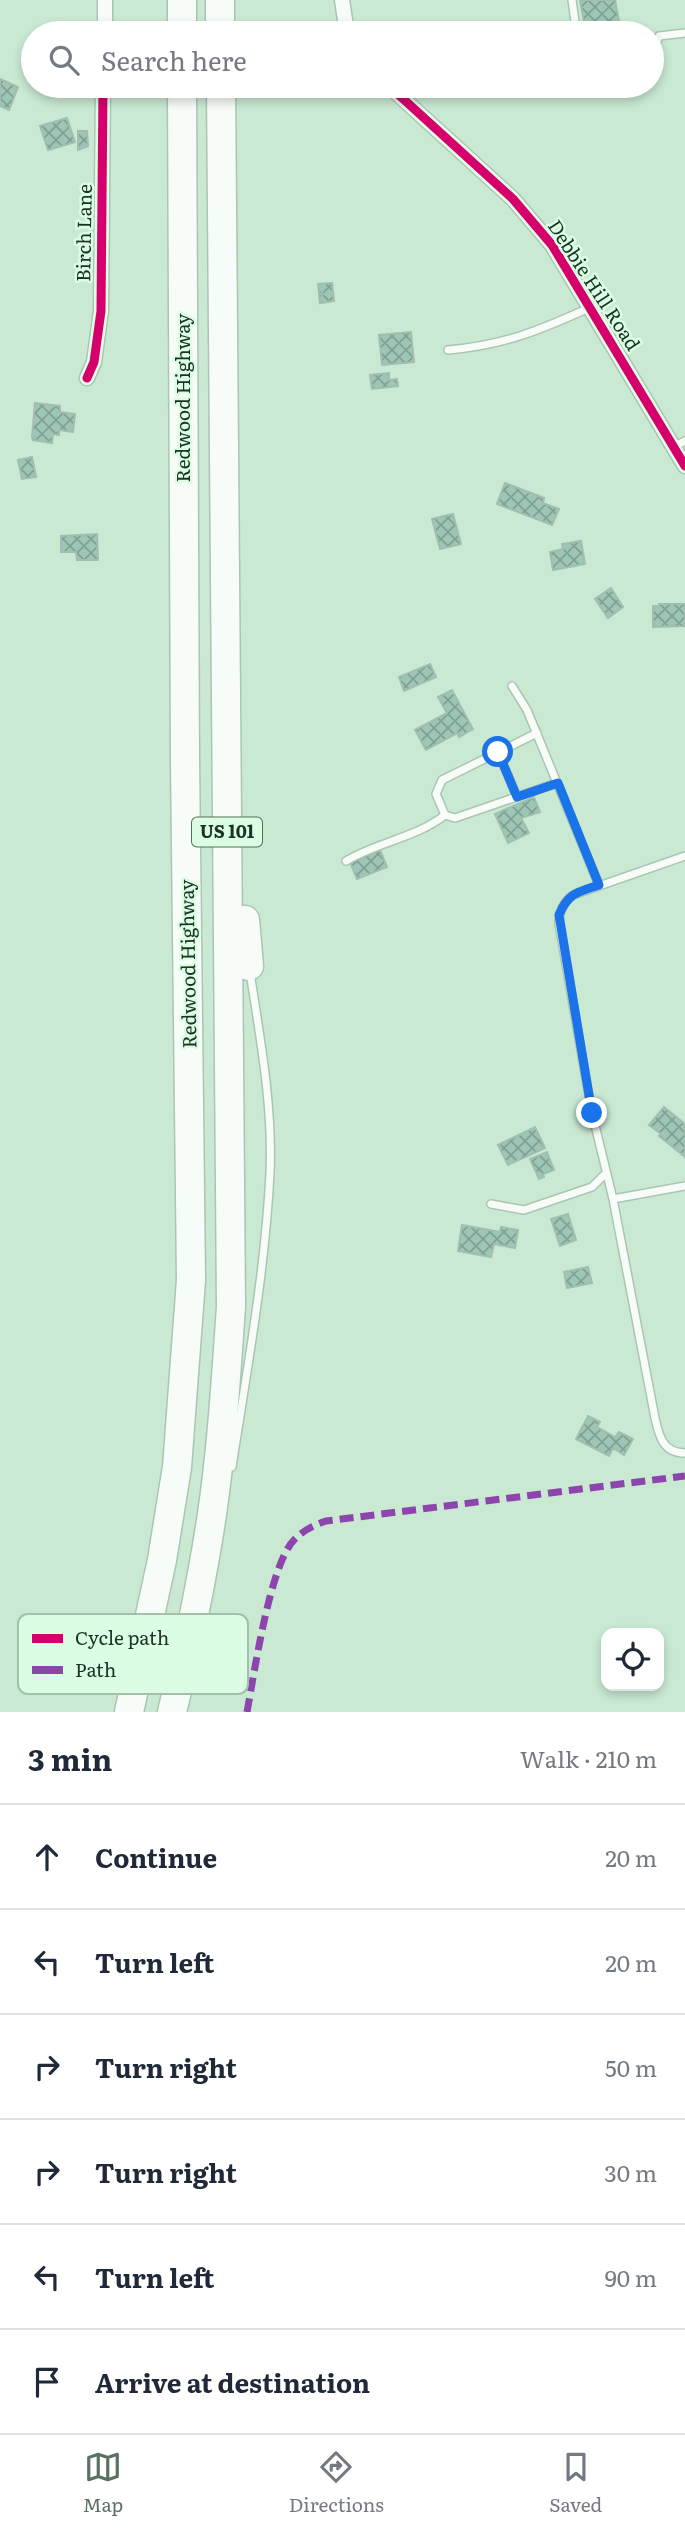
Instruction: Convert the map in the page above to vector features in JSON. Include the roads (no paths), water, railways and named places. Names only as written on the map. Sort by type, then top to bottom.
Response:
[{"type":"highway","points":[[182,0],[182,21]]},
{"type":"highway","points":[[220,0],[220,21]]},
{"type":"highway","name":"Redwood Highway","points":[[150,1614],[177,1467],[191,1280],[182,98]]},
{"type":"highway","name":"Redwood Highway","points":[[193,1614],[212,1512],[231,1307],[221,98]]},
{"type":"highway","points":[[226,656],[249,966]]},
{"type":"highway","points":[[201,1576],[231,1472]]},
{"type":"highway","name":"Redwood Highway","points":[[129,1712],[133,1694]]},
{"type":"highway","name":"Redwood Highway","points":[[172,1712],[176,1694]]},
{"type":"street","points":[[105,0],[105,21]]},
{"type":"street","points":[[342,0],[345,21]]},
{"type":"street","name":"Birch Lane","points":[[87,378],[94,362],[101,312],[103,98]]},
{"type":"street","name":"Debbie Hill Road","points":[[402,98],[513,199],[552,245],[679,444],[685,466]]},
{"type":"lane","points":[[572,0],[575,21]]},
{"type":"lane","points":[[664,35],[685,33]]},
{"type":"lane","points":[[448,350],[485,346],[538,331],[590,307]]},
{"type":"lane","points":[[512,686],[527,710],[599,885]]},
{"type":"lane","points":[[445,815],[436,794],[442,780],[537,733]]},
{"type":"lane","points":[[498,752],[517,797]]},
{"type":"lane","points":[[445,815],[455,818],[558,783]]},
{"type":"lane","points":[[346,862],[365,850],[430,827],[445,815]]},
{"type":"lane","points":[[685,856],[573,895],[566,900],[559,915],[592,1113],[613,1199],[659,1435],[668,1449],[685,1453]]},
{"type":"lane","points":[[231,1472],[256,1316],[270,1173],[267,1100],[249,966]]},
{"type":"lane","points":[[491,1204],[523,1210],[592,1187],[607,1172]]},
{"type":"lane","points":[[613,1199],[685,1186]]}]
